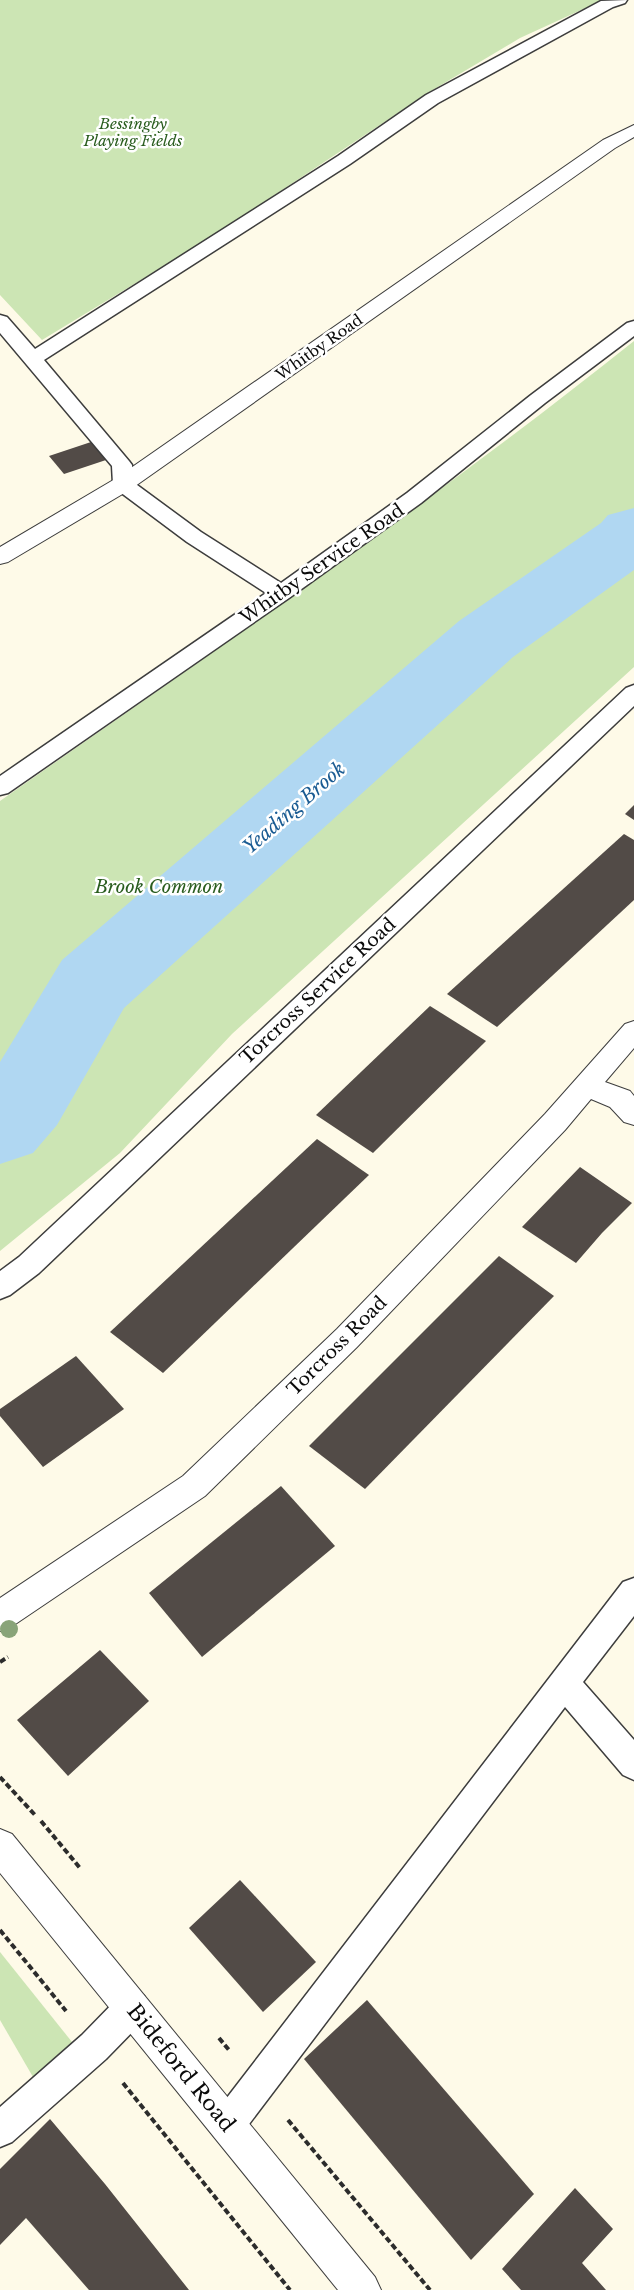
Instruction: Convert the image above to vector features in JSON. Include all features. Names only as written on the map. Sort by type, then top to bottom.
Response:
[{"type":"street","name":"Whitby Road","points":[[0,557],[123,484],[600,150],[634,130]]},
{"type":"street","name":"Torcross Road","points":[[0,1616],[194,1486],[353,1331],[555,1122],[587,1086],[605,1061],[634,1031]]},
{"type":"street","points":[[587,1086],[620,1099],[634,1114]]},
{"type":"street","name":"Bideford Road","points":[[0,1846],[362,2290]]},
{"type":"lane","points":[[33,359],[344,160],[432,99],[519,50],[607,4],[619,0]]},
{"type":"lane","points":[[0,321],[122,465],[123,484],[187,532],[280,593]]},
{"type":"lane","name":"Whitby Service Road","points":[[0,787],[414,498],[538,399],[634,327]]},
{"type":"lane","name":"Torcross Service Road","points":[[0,1287],[29,1265],[136,1166],[634,694]]},
{"type":"lane","points":[[228,2124],[634,1592]]},
{"type":"lane","points":[[564,1682],[634,1764]]},
{"type":"lane","points":[[0,2130],[94,2047],[132,2008]]},
{"type":"path","points":[[0,1777],[45,1825],[82,1871]]},
{"type":"path","points":[[0,1930],[290,2290]]},
{"type":"path","points":[[217,2036],[430,2290]]},
{"type":"green space","name":"Bessingby Playing Fields","points":[[0,0],[603,0],[520,38],[431,91],[210,238],[42,340],[0,295]]},
{"type":"green space","name":"Brook Common","points":[[634,341],[634,667],[232,1034],[120,1153],[0,1251],[0,801],[241,633],[400,519],[479,461]]},
{"type":"green space","points":[[0,1952],[72,2042],[33,2077],[0,2020]]},
{"type":"building","points":[[94,441],[109,459],[64,474],[49,456]]},
{"type":"building","points":[[634,805],[634,820],[625,814]]},
{"type":"building","points":[[624,834],[634,840],[634,900],[497,1027],[447,994]]},
{"type":"building","points":[[430,1006],[486,1041],[373,1153],[316,1115]]},
{"type":"building","points":[[317,1139],[369,1175],[163,1373],[110,1332]]},
{"type":"building","points":[[580,1167],[632,1203],[576,1263],[522,1227]]},
{"type":"building","points":[[499,1256],[554,1296],[365,1489],[309,1446]]},
{"type":"building","points":[[76,1356],[124,1409],[43,1467],[0,1416],[0,1409]]},
{"type":"building","points":[[281,1486],[335,1546],[202,1657],[149,1593]]},
{"type":"building","points":[[100,1650],[149,1701],[68,1776],[17,1720]]},
{"type":"building","points":[[240,1880],[316,1962],[263,2012],[189,1928]]},
{"type":"building","points":[[367,2000],[534,2194],[471,2260],[304,2059]]},
{"type":"building","points":[[50,2119],[105,2184],[189,2290],[89,2290],[26,2218],[0,2245],[0,2169]]},
{"type":"building","points":[[575,2188],[613,2229],[582,2263],[606,2290],[521,2290],[502,2269]]},
{"type":"waterway","name":"Yeading Brook","points":[[0,1127],[25,1099],[93,984],[486,639],[627,540],[634,532]]}]
